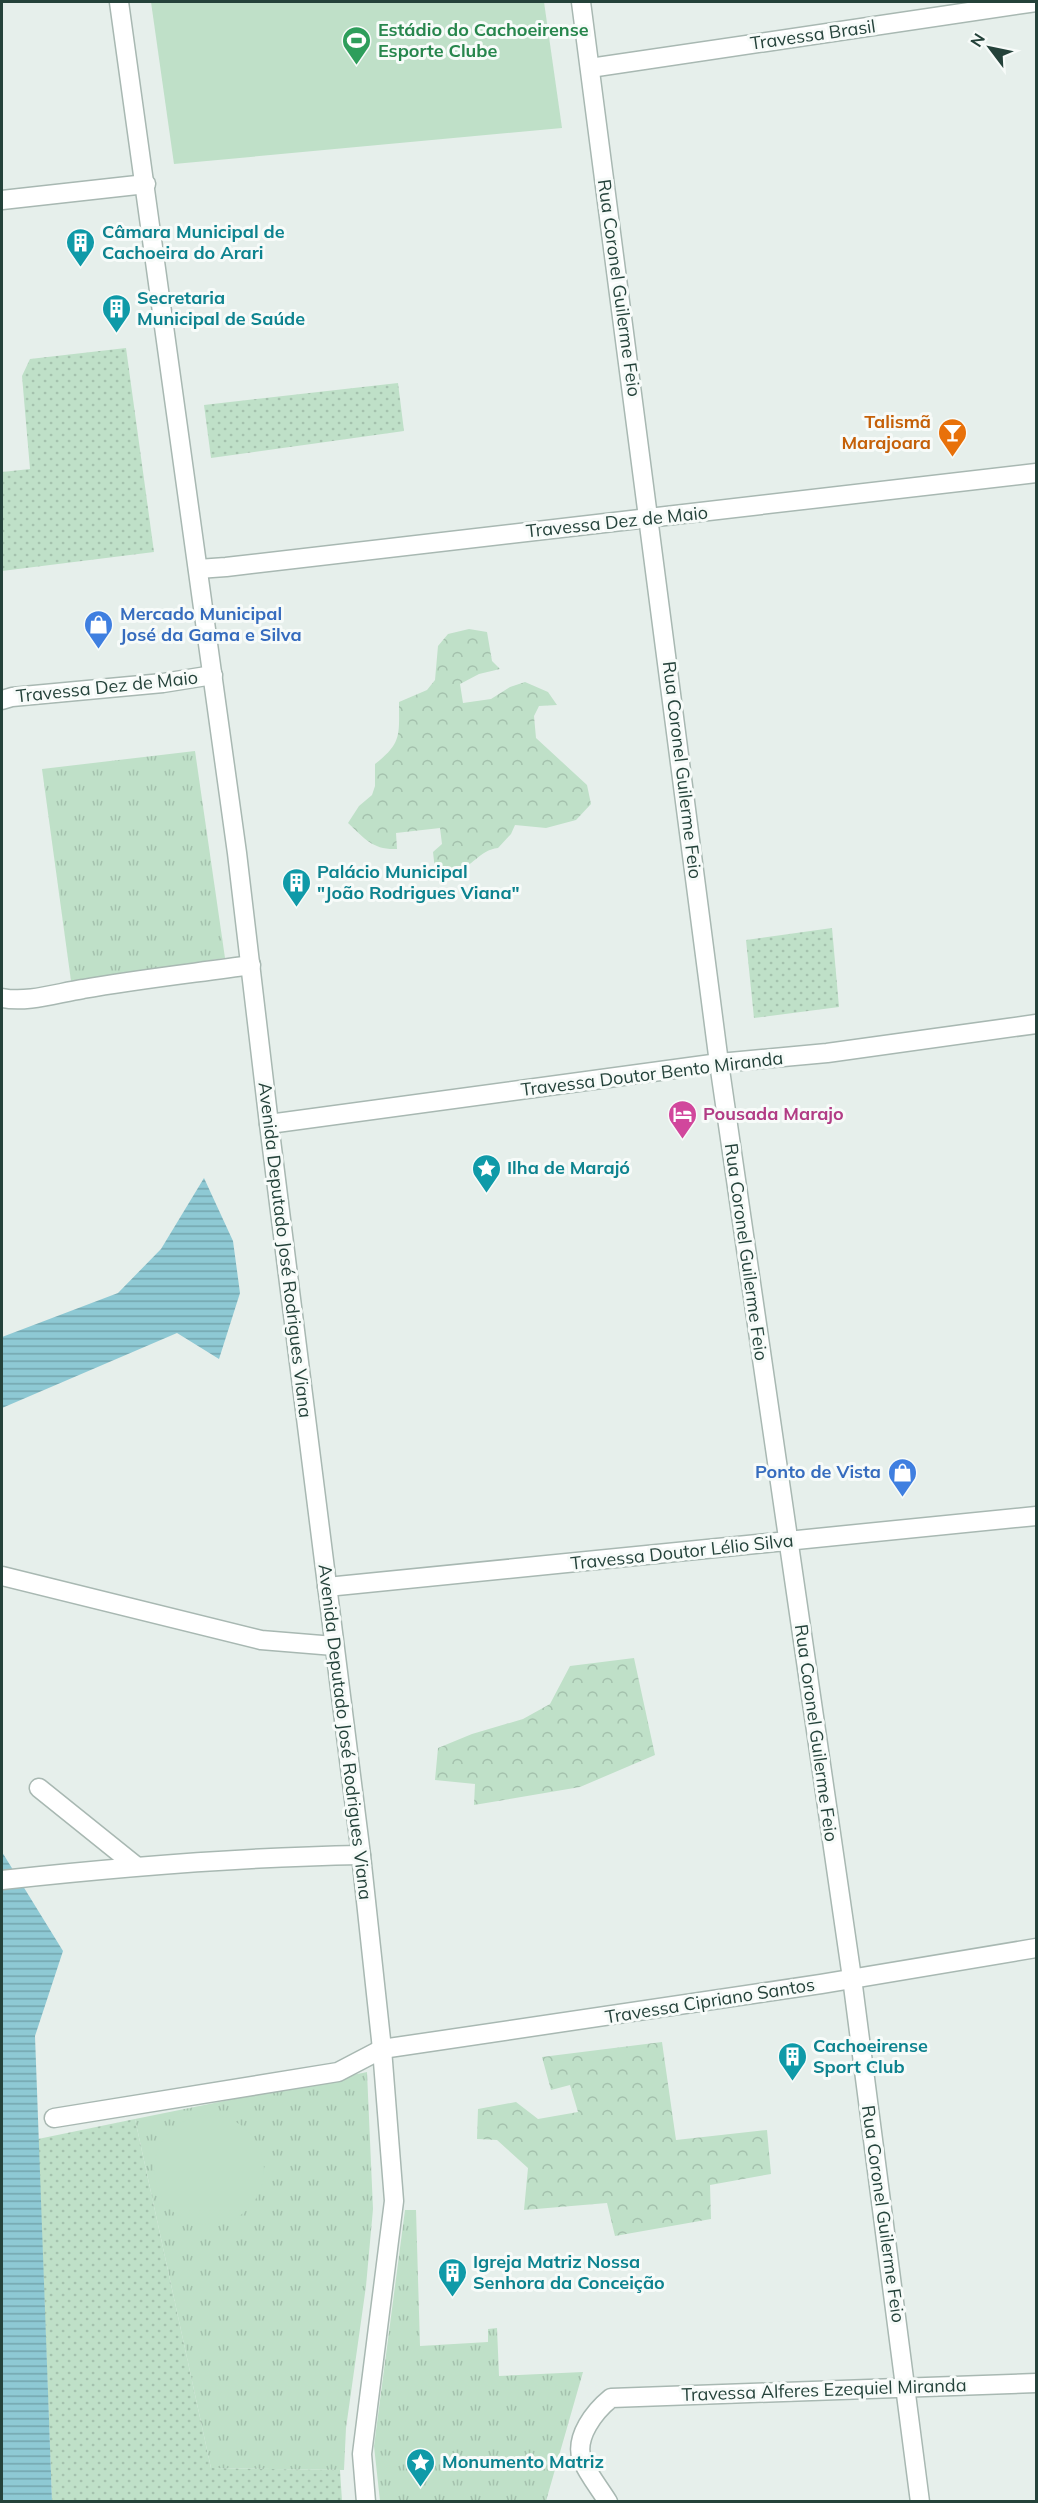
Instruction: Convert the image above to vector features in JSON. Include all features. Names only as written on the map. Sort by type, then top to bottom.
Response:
[{"type":"street","name":"Avenida Deputado José Rodrigues Viana","points":[[119,2],[146,184],[251,965],[268,1124],[361,1855],[382,2049],[394,2201],[362,2454],[366,2502]]},
{"type":"street","name":"Rua Coronel Guilerme Feio","points":[[580,2],[650,519],[719,1063],[852,1978],[920,2502]]},
{"type":"street","name":"Travessa Brasil","points":[[590,68],[1036,2]]},
{"type":"street","points":[[2,200],[146,184]]},
{"type":"street","name":"Travessa Dez de Maio","points":[[198,568],[226,567],[635,518],[650,519],[1036,473]]},
{"type":"street","name":"Travessa Dez de Maio","points":[[2,700],[12,697],[163,683],[213,675]]},
{"type":"street","points":[[2,998],[21,999],[251,965]]},
{"type":"street","name":"Travessa Doutor Bento Miranda","points":[[268,1124],[719,1063],[826,1053],[1036,1024]]},
{"type":"street","name":"Travessa Doutor Lélio Silva","points":[[327,1587],[1036,1516]]},
{"type":"street","points":[[2,1576],[261,1640],[334,1646]]},
{"type":"street","points":[[39,1788],[135,1866]]},
{"type":"street","points":[[2,1880],[135,1866],[283,1856],[361,1855]]},
{"type":"street","name":"Travessa Cipriano Santos","points":[[54,2118],[338,2072],[382,2049],[1036,1948]]},
{"type":"street","name":"Travessa Alferes Ezequiel Miranda","points":[[608,2502],[582,2459],[581,2443],[591,2419],[611,2398],[1036,2383]]},
{"type":"green space","name":"Estádio do Cachoeirense Esporte Clube","points":[[151,2],[544,2],[562,128],[174,164]]},
{"type":"green space","points":[[126,348],[154,552],[2,571],[2,472],[30,469],[22,376],[30,359]]},
{"type":"green space","points":[[398,383],[404,431],[211,458],[204,405]]},
{"type":"green space","points":[[469,629],[487,632],[492,661],[500,669],[479,674],[460,684],[463,703],[491,699],[510,687],[525,682],[548,692],[557,705],[539,706],[534,716],[536,738],[587,785],[591,804],[576,820],[546,828],[515,825],[511,834],[498,848],[491,849],[461,870],[448,873],[435,870],[433,852],[442,844],[440,828],[396,833],[397,849],[389,849],[370,842],[348,823],[359,806],[372,795],[375,786],[375,764],[390,750],[397,738],[399,702],[427,690],[435,680],[438,646],[448,634]]},
{"type":"green space","points":[[195,751],[225,958],[71,981],[42,769]]},
{"type":"green space","points":[[832,928],[839,1007],[754,1018],[746,940]]},
{"type":"green space","points":[[634,1658],[655,1755],[580,1787],[474,1805],[475,1784],[435,1780],[438,1748],[472,1734],[523,1719],[550,1704],[570,1666]]},
{"type":"green space","points":[[662,2042],[676,2140],[767,2130],[771,2174],[710,2185],[711,2219],[615,2236],[607,2203],[524,2210],[528,2168],[497,2140],[477,2139],[478,2109],[516,2102],[538,2119],[578,2112],[570,2085],[551,2090],[542,2057]]},
{"type":"green space","points":[[367,2072],[373,2209],[366,2286],[346,2428],[344,2470],[211,2468],[135,2119]]},
{"type":"green space","points":[[209,2115],[230,2120],[248,2131],[259,2149],[264,2170],[259,2191],[248,2209],[230,2220],[209,2225],[188,2220],[170,2209],[159,2191],[154,2170],[159,2149],[170,2131],[188,2120]]},
{"type":"green space","points":[[135,2119],[211,2468],[340,2470],[342,2501],[52,2501],[38,2139]]},
{"type":"green space","points":[[405,2210],[416,2210],[420,2346],[488,2342],[488,2329],[497,2328],[499,2376],[583,2372],[546,2501],[380,2501],[374,2446]]},
{"type":"water","points":[[204,1178],[233,1241],[240,1293],[219,1359],[177,1333],[2,1408],[2,1337],[118,1293],[161,1249]]},
{"type":"water","points":[[2,1852],[63,1951],[35,2036],[52,2501],[2,2501]]},
{"type":"place","name":"Estádio do Cachoeirense Esporte Clube","points":[[357,66]]},
{"type":"place","name":"Câmara Municipal de Cachoeira do Arari","points":[[81,268]]},
{"type":"place","name":"Secretaria Municipal de Saúde","points":[[116,334]]},
{"type":"place","name":"Talismã Marajoara","points":[[952,458]]},
{"type":"place","name":"Mercado Municipal José da Gama e Silva","points":[[99,650]]},
{"type":"place","name":"Palácio Municipal \"João Rodrigues Viana\"","points":[[296,908]]},
{"type":"place","name":"Pousada Marajo","points":[[682,1140]]},
{"type":"place","name":"Ilha de Marajó","points":[[486,1194]]},
{"type":"place","name":"Ponto de Vista","points":[[902,1498]]},
{"type":"place","name":"Cachoeirense Sport Club","points":[[792,2082]]},
{"type":"place","name":"Igreja Matriz Nossa Senhora da Conceição","points":[[452,2298]]},
{"type":"place","name":"Monumento Matriz","points":[[421,2488]]}]
